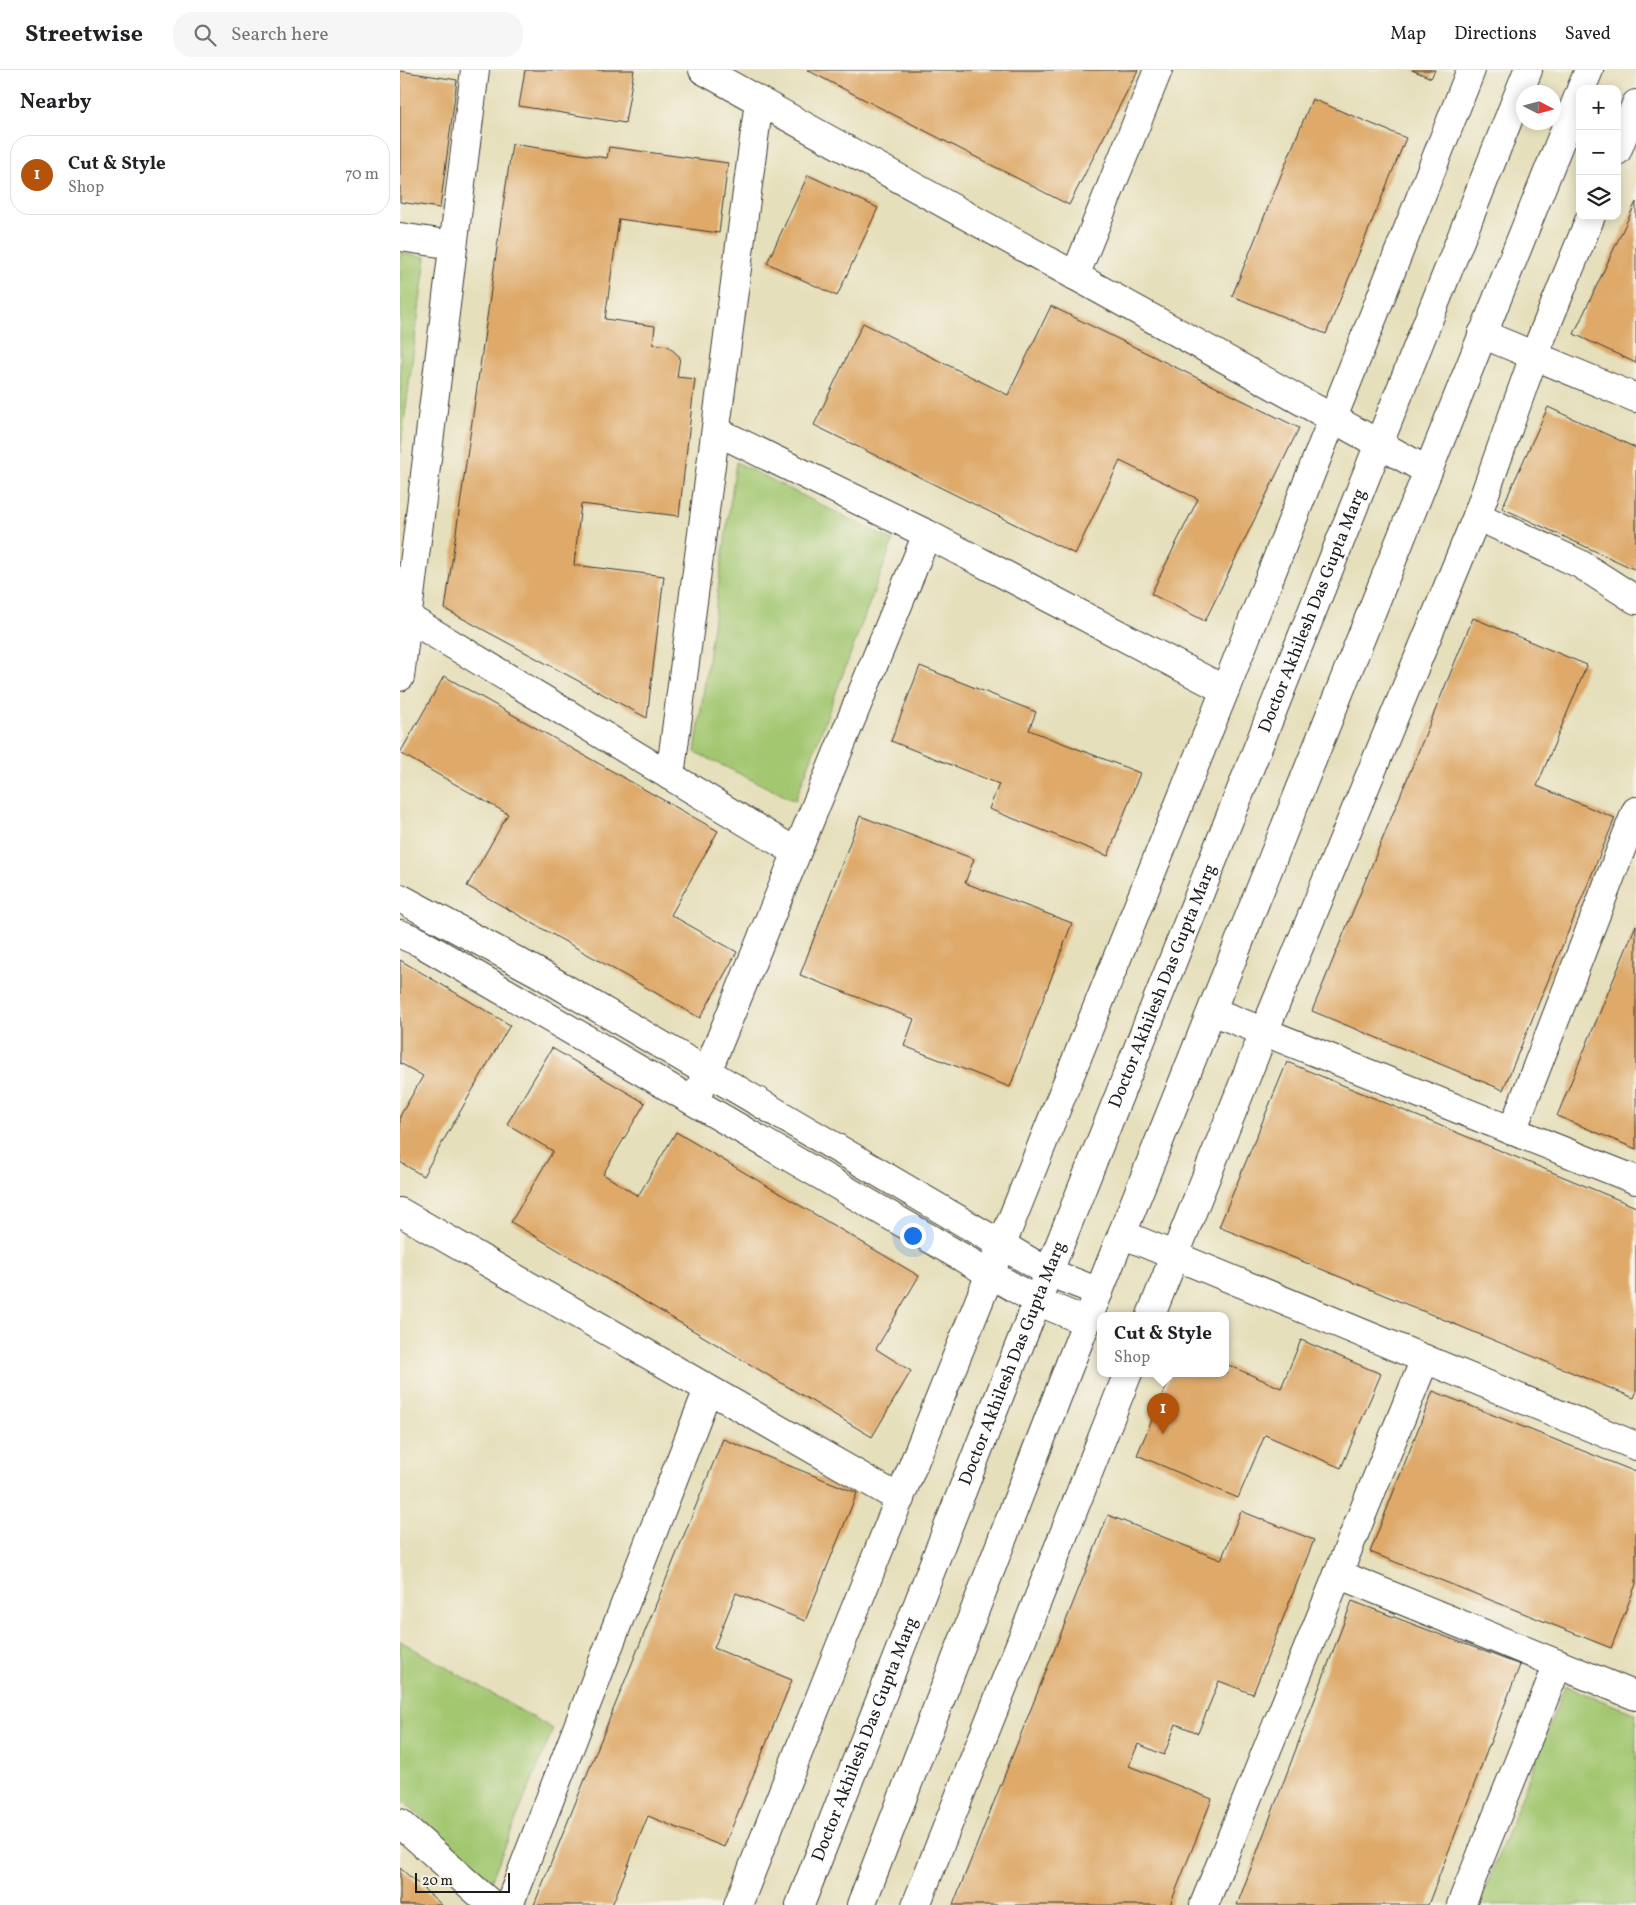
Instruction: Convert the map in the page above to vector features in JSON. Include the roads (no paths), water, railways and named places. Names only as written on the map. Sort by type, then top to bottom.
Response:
[{"type":"street","points":[[400,677],[404,616],[475,70]]},
{"type":"street","points":[[703,70],[1428,472]]},
{"type":"street","points":[[1075,276],[1158,70]]},
{"type":"street","points":[[738,1905],[1225,690],[1470,70]]},
{"type":"street","name":"Doctor Akhilesh Das Gupta Marg","points":[[800,1905],[1048,1272],[1528,70]]},
{"type":"street","points":[[1583,85],[1589,70]]},
{"type":"street","points":[[670,776],[759,101]]},
{"type":"street","points":[[861,1905],[1087,1322],[1576,102]]},
{"type":"street","points":[[1621,140],[1636,104]]},
{"type":"street","points":[[1152,1312],[1264,1032],[1477,516],[1534,356],[1589,220]]},
{"type":"street","points":[[400,237],[453,245]]},
{"type":"street","points":[[1482,334],[1636,398]]},
{"type":"street","points":[[716,431],[928,534],[1225,690]]},
{"type":"street","points":[[1477,516],[1580,564],[1636,600]]},
{"type":"street","points":[[694,1102],[928,534]]},
{"type":"street","points":[[404,616],[796,852]]},
{"type":"street","points":[[1512,1131],[1636,811]]},
{"type":"street","points":[[400,898],[537,972],[1048,1272],[1099,1292]]},
{"type":"street","points":[[400,934],[419,942],[1037,1301],[1087,1322]]},
{"type":"street","points":[[1212,1010],[1636,1180]]},
{"type":"street","points":[[400,1212],[900,1499]]},
{"type":"street","points":[[1122,1234],[1636,1446]]},
{"type":"street","points":[[1204,1905],[1425,1359]]},
{"type":"street","points":[[916,1905],[1126,1377]]},
{"type":"street","points":[[509,1905],[708,1389]]},
{"type":"street","points":[[1338,1574],[1636,1696]]},
{"type":"street","points":[[1462,1905],[1558,1664]]},
{"type":"street","points":[[400,1823],[492,1905]]},
{"type":"place","name":"Cut & Style","points":[[1163,1434]]}]
